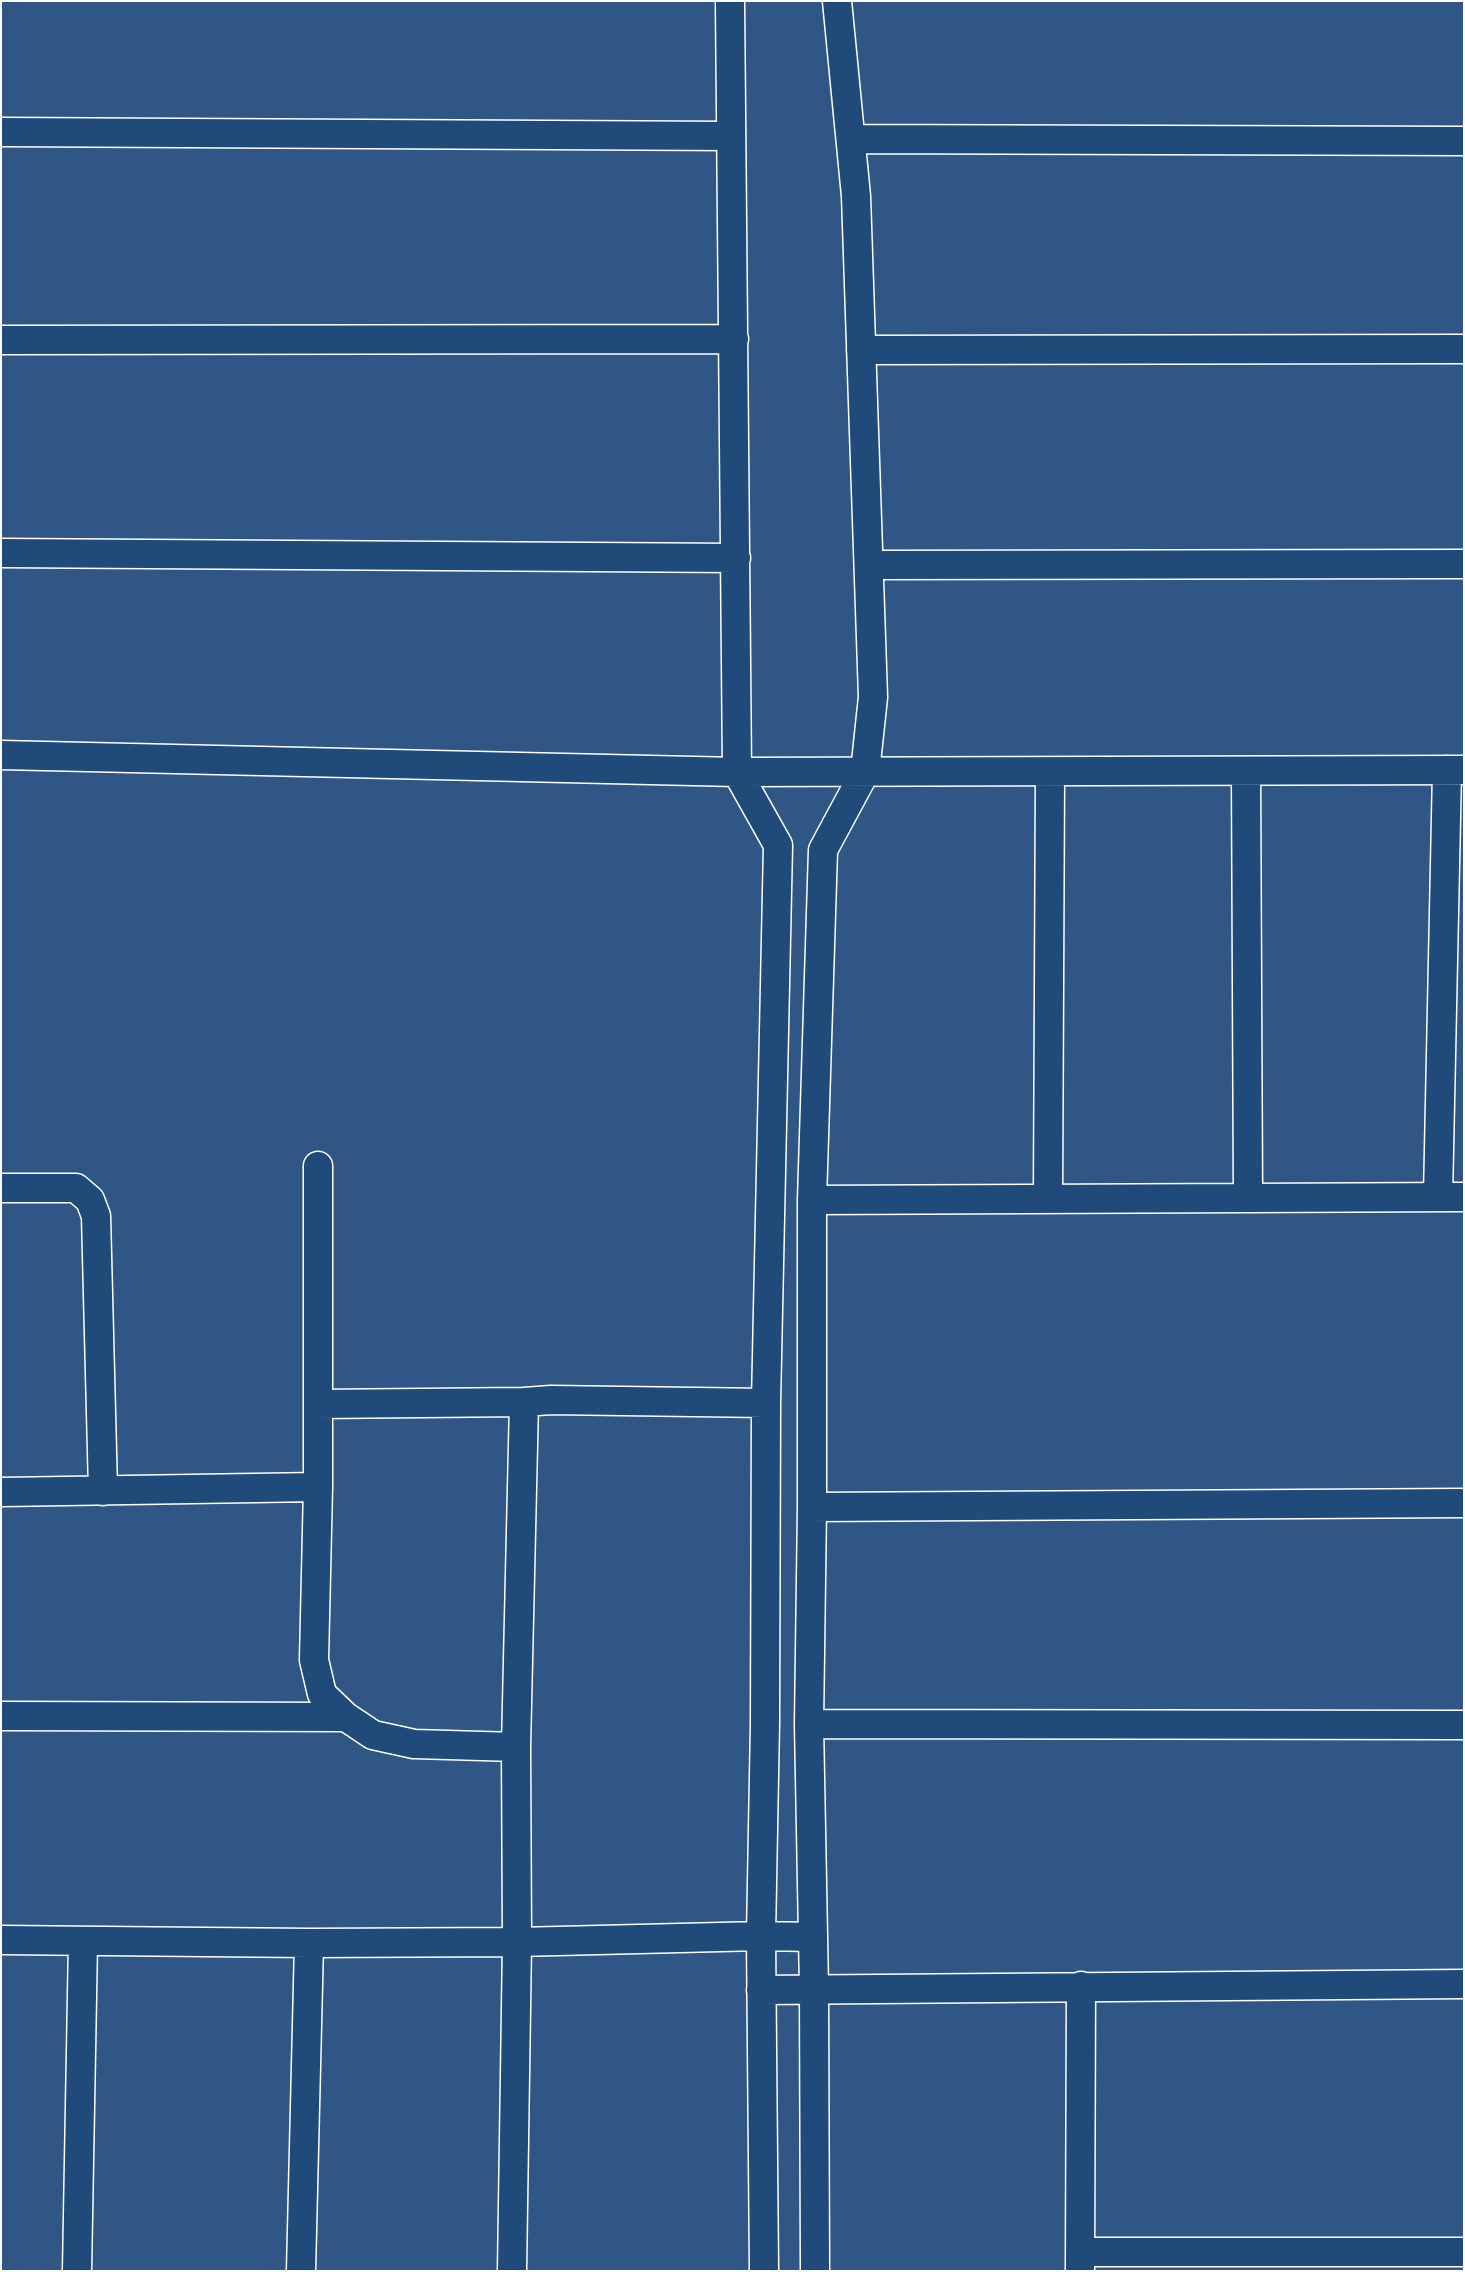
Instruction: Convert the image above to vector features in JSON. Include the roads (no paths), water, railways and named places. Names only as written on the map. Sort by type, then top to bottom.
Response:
[{"type":"street","points":[[730,1],[737,772],[778,846],[766,1403],[765,1723],[761,1936],[764,2271]]},
{"type":"street","points":[[815,2271],[814,1989],[809,1724],[812,1507],[812,1200],[823,850],[865,772],[873,697],[856,196],[837,1]]},
{"type":"street","points":[[1,132],[731,136]]},
{"type":"street","points":[[851,139],[1464,141]]},
{"type":"street","points":[[1,340],[734,339]]},
{"type":"street","points":[[861,350],[1464,349]]},
{"type":"street","points":[[1,553],[736,558]]},
{"type":"street","points":[[869,565],[1464,564]]},
{"type":"street","points":[[1,755],[737,772],[1456,770],[1451,1197],[812,1200]]},
{"type":"street","points":[[1246,771],[1248,1198]]},
{"type":"street","points":[[1048,1198],[1050,772]]},
{"type":"street","points":[[318,1166],[318,1487],[314,1660],[322,1694],[346,1717],[373,1735],[414,1744],[516,1747]]},
{"type":"street","points":[[1,1188],[76,1188],[90,1200],[96,1216],[103,1491]]},
{"type":"street","points":[[318,1404],[524,1402],[552,1400],[766,1403]]},
{"type":"street","points":[[512,2271],[517,1942],[516,1747],[524,1402]]},
{"type":"street","points":[[1,1492],[318,1487]]},
{"type":"street","points":[[812,1507],[1464,1503]]},
{"type":"street","points":[[1,1716],[346,1717]]},
{"type":"street","points":[[809,1724],[1464,1725]]},
{"type":"street","points":[[1,1940],[309,1943],[517,1942],[761,1936],[813,1937]]},
{"type":"street","points":[[77,2271],[83,1941]]},
{"type":"street","points":[[301,2271],[309,1943]]},
{"type":"street","points":[[761,1990],[1464,1984]]},
{"type":"street","points":[[1081,1986],[1080,2261],[1319,2261],[1464,2252]]}]
